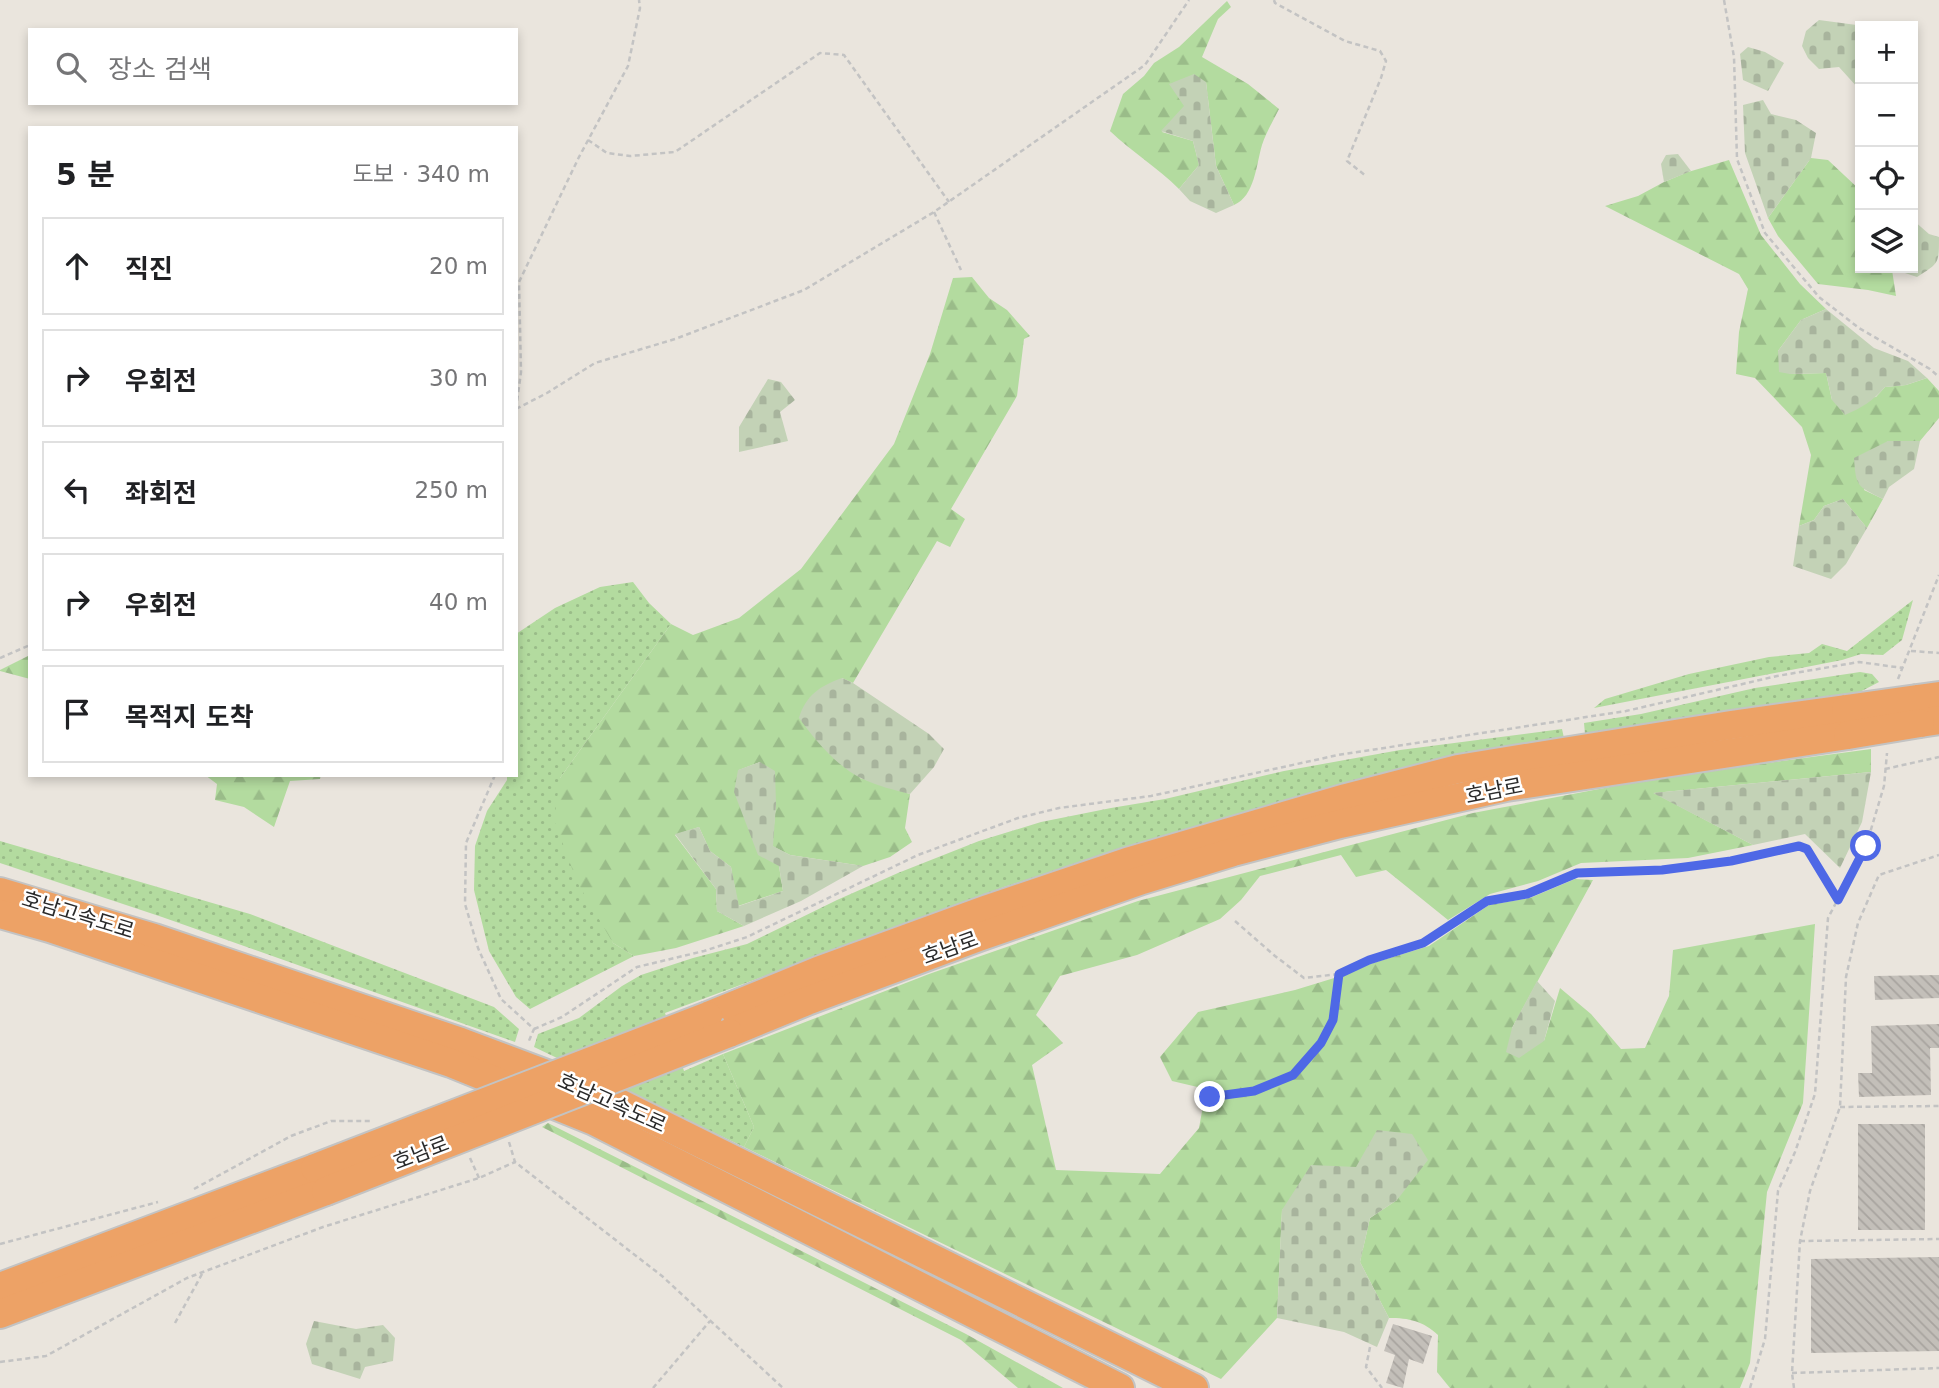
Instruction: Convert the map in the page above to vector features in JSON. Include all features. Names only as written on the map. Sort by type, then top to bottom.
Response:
[{"type":"highway","name":"호남로","points":[[0,1314],[321,1179],[719,1024],[818,971],[1127,862],[1346,798],[1458,769],[1719,727],[1847,722],[1922,705]]},
{"type":"highway","name":"호남고속도로","points":[[0,892],[154,938],[461,1042],[605,1096],[1194,1388]]},
{"type":"highway","name":"호남고속도로","points":[[0,914],[50,928],[451,1063],[594,1121],[1120,1388]]},
{"type":"highway","name":"호남로","points":[[0,1287],[321,1179]]},
{"type":"path","points":[[518,394],[521,372],[519,282],[588,139],[628,66],[640,8],[639,0]]},
{"type":"path","points":[[518,408],[595,363],[675,339],[804,290],[934,212],[1144,65],[1189,0]]},
{"type":"path","points":[[1274,0],[1345,41],[1380,51],[1387,61],[1347,161],[1366,176]]},
{"type":"path","points":[[1724,0],[1734,57],[1737,159],[1765,233],[1819,297],[1859,328],[1930,369],[1939,377]]},
{"type":"path","points":[[588,139],[607,153],[630,156],[675,152],[820,53],[844,55],[949,202]]},
{"type":"path","points":[[934,212],[961,270]]},
{"type":"path","points":[[1922,705],[1903,668],[1939,575]]},
{"type":"path","points":[[0,657],[28,646]]},
{"type":"path","points":[[1910,651],[1939,653]]},
{"type":"path","points":[[527,1046],[534,1029],[562,1017],[637,967],[704,951],[747,937],[918,855],[1018,818],[1059,808],[1151,796],[1338,754],[1626,710],[1859,662],[1903,668]]},
{"type":"path","points":[[1750,1388],[1765,1339],[1778,1191],[1815,1094],[1828,918],[1866,846],[1884,786],[1887,753]]},
{"type":"path","points":[[1885,769],[1939,757]]},
{"type":"path","points":[[494,777],[466,844],[465,904],[478,948],[501,999],[534,1029]]},
{"type":"path","points":[[1235,921],[1304,978],[1339,974],[1369,960],[1423,943],[1487,901],[1527,894],[1577,873],[1673,869],[1731,861],[1799,846],[1807,849],[1838,900]]},
{"type":"path","points":[[1794,1388],[1792,1373],[1800,1241],[1810,1191],[1840,1107],[1846,977],[1858,923],[1879,875],[1939,855]]},
{"type":"path","points":[[1210,1097],[1254,1091],[1293,1075],[1321,1043],[1333,1020],[1339,974]]},
{"type":"path","points":[[1840,1107],[1939,1107]]},
{"type":"path","points":[[0,1362],[46,1356],[187,1278],[323,1227],[479,1178],[515,1161],[662,1276],[782,1388]]},
{"type":"path","points":[[1800,1241],[1939,1239]]},
{"type":"path","points":[[175,1323],[203,1272]]},
{"type":"path","points":[[653,1388],[710,1321]]},
{"type":"path","points":[[1370,1347],[1366,1367],[1382,1388]]},
{"type":"path","points":[[1792,1373],[1939,1368]]},
{"type":"green space","points":[[1227,1],[1231,7],[1218,19],[1202,57],[1248,84],[1279,109],[1264,140],[1251,187],[1241,201],[1234,205],[1216,166],[1206,82],[1162,132],[1193,141],[1199,165],[1179,189],[1110,131],[1123,94],[1144,76],[1154,63],[1179,47]]},
{"type":"green space","points":[[1819,20],[1855,25],[1855,85],[1839,67],[1819,69],[1808,58],[1802,46],[1806,31]]},
{"type":"green space","points":[[1748,47],[1765,52],[1784,63],[1768,91],[1743,80],[1740,54]]},
{"type":"green space","points":[[1194,74],[1206,82],[1216,166],[1234,205],[1216,213],[1190,201],[1179,189],[1199,165],[1193,141],[1161,131],[1184,106],[1169,84]]},
{"type":"green space","points":[[1763,100],[1771,114],[1796,120],[1816,133],[1811,158],[1768,218],[1745,153],[1743,105]]},
{"type":"green space","points":[[1678,154],[1691,171],[1664,182],[1661,164],[1666,155]]},
{"type":"green space","points":[[1811,158],[1828,160],[1855,185],[1855,273],[1892,273],[1896,296],[1818,284],[1778,236],[1768,218]]},
{"type":"green space","points":[[1729,160],[1761,235],[1800,284],[1826,309],[1801,320],[1778,351],[1790,374],[1826,373],[1832,400],[1876,397],[1885,387],[1906,385],[1927,378],[1939,391],[1939,418],[1920,441],[1888,441],[1864,490],[1883,499],[1867,528],[1843,499],[1824,506],[1814,520],[1799,526],[1811,455],[1802,427],[1755,378],[1736,374],[1739,332],[1748,289],[1739,274],[1605,206],[1638,196],[1688,172]]},
{"type":"green space","points":[[1918,224],[1929,234],[1939,237],[1939,253],[1930,269],[1917,277],[1905,273],[1918,273]]},
{"type":"green space","points":[[972,277],[989,298],[1007,310],[1030,336],[1024,339],[1017,396],[951,509],[965,519],[950,547],[937,541],[853,683],[842,678],[860,778],[910,794],[905,828],[912,842],[890,857],[863,866],[790,855],[772,846],[776,804],[760,762],[739,770],[735,792],[779,866],[783,891],[738,906],[731,867],[710,851],[699,827],[675,835],[716,889],[717,911],[744,926],[676,948],[634,956],[613,943],[577,882],[554,820],[560,778],[671,624],[693,635],[739,618],[801,569],[894,444],[930,354],[953,278]]},
{"type":"green space","points":[[1826,309],[1874,348],[1908,361],[1927,378],[1906,385],[1885,387],[1866,404],[1845,415],[1832,400],[1826,373],[1779,372],[1778,351],[1801,320]]},
{"type":"green space","points":[[768,379],[781,382],[795,400],[780,412],[788,441],[739,452],[739,427]]},
{"type":"green space","points":[[1888,441],[1920,441],[1914,469],[1889,487],[1883,499],[1863,488],[1857,480],[1854,458]]},
{"type":"green space","points":[[1843,499],[1867,528],[1846,564],[1831,579],[1793,566],[1799,526],[1814,520],[1824,506]]},
{"type":"green space","points":[[633,582],[649,603],[671,624],[560,778],[613,943],[634,956],[530,1009],[516,997],[489,951],[474,890],[475,846],[487,811],[507,777],[518,777],[518,633],[555,608],[600,587]]},
{"type":"green space","points":[[1913,600],[1902,640],[1883,655],[1861,654],[1842,660],[1594,708],[1605,699],[1689,674],[1769,657],[1809,653],[1822,644],[1847,651]]},
{"type":"green space","points":[[28,656],[28,678],[0,670]]},
{"type":"green space","points":[[1860,672],[1872,674],[1879,682],[1854,695],[1585,734],[1584,723],[1641,714],[1755,688]]},
{"type":"green space","points":[[842,678],[929,734],[944,749],[934,767],[910,794],[874,784],[845,768],[827,752],[799,718],[815,692]]},
{"type":"green space","points":[[1562,729],[1564,738],[1322,791],[1175,833],[1004,887],[665,1013],[684,1071],[723,1054],[754,1127],[744,1147],[534,1047],[538,1034],[579,1018],[641,975],[747,944],[837,900],[979,841],[1041,822],[1165,799],[1284,771],[1400,750]]},
{"type":"green space","points":[[1871,749],[1871,772],[1654,793],[1753,845],[1688,858],[1581,863],[1538,881],[1490,894],[1448,920],[1386,870],[1356,877],[1341,855],[1260,876],[1241,900],[1220,919],[1137,955],[1060,976],[1036,1015],[1063,1043],[1032,1065],[1056,1170],[1160,1174],[1199,1128],[1206,1089],[1172,1081],[1160,1057],[1198,1012],[1295,990],[1344,975],[1429,946],[1489,905],[1530,898],[1575,879],[1593,880],[1512,1028],[1544,1041],[1560,988],[1591,1014],[1621,1049],[1645,1048],[1669,996],[1673,950],[1815,924],[1803,1103],[1767,1192],[1750,1363],[1740,1388],[1450,1388],[1437,1372],[1438,1335],[1415,1321],[1389,1318],[1360,1262],[1370,1218],[1397,1200],[1356,1167],[1282,1210],[1277,1318],[1221,1379],[744,1147],[754,1127],[723,1054],[929,974],[1138,901],[1473,813],[1657,778]]},
{"type":"green space","points":[[760,762],[775,771],[773,846],[790,855],[863,866],[801,901],[744,926],[717,911],[716,889],[675,834],[699,827],[710,851],[731,867],[739,906],[783,891],[779,866],[758,855],[734,792],[738,770]]},
{"type":"green space","points":[[1871,772],[1862,822],[1840,868],[1805,834],[1753,845],[1653,793]]},
{"type":"green space","points":[[208,777],[320,777],[290,781],[274,827],[244,807],[215,800],[217,784]]},
{"type":"green space","points":[[0,841],[250,914],[494,1007],[519,1029],[515,1042],[162,917],[0,863]]},
{"type":"green space","points":[[1537,981],[1555,1001],[1544,1041],[1519,1058],[1506,1052],[1512,1028]]},
{"type":"green space","points":[[548,1123],[966,1334],[1063,1388],[1018,1388],[961,1340],[542,1127]]},
{"type":"green space","points":[[1377,1130],[1412,1134],[1428,1160],[1397,1200],[1370,1218],[1360,1262],[1389,1318],[1377,1347],[1344,1332],[1277,1318],[1282,1210],[1311,1165],[1356,1167]]},
{"type":"green space","points":[[314,1321],[356,1329],[383,1325],[395,1338],[393,1361],[365,1367],[360,1379],[312,1364],[306,1344]]},
{"type":"building","points":[[1939,975],[1939,998],[1875,1000],[1874,976]]},
{"type":"building","points":[[1939,1024],[1939,1048],[1930,1048],[1931,1095],[1859,1097],[1858,1073],[1872,1073],[1871,1026]]},
{"type":"building","points":[[1858,1124],[1925,1124],[1925,1230],[1858,1230]]},
{"type":"building","points":[[1939,1257],[1939,1351],[1811,1353],[1811,1259]]},
{"type":"building","points":[[1393,1324],[1432,1336],[1423,1364],[1409,1359],[1403,1388],[1386,1383],[1395,1355],[1384,1351]]},
{"type":"route","points":[[1210,1097],[1254,1091],[1293,1075],[1321,1043],[1333,1020],[1339,974],[1369,960],[1423,943],[1487,901],[1527,894],[1577,873],[1662,870],[1731,861],[1799,846],[1807,849],[1838,900],[1866,846]]}]
